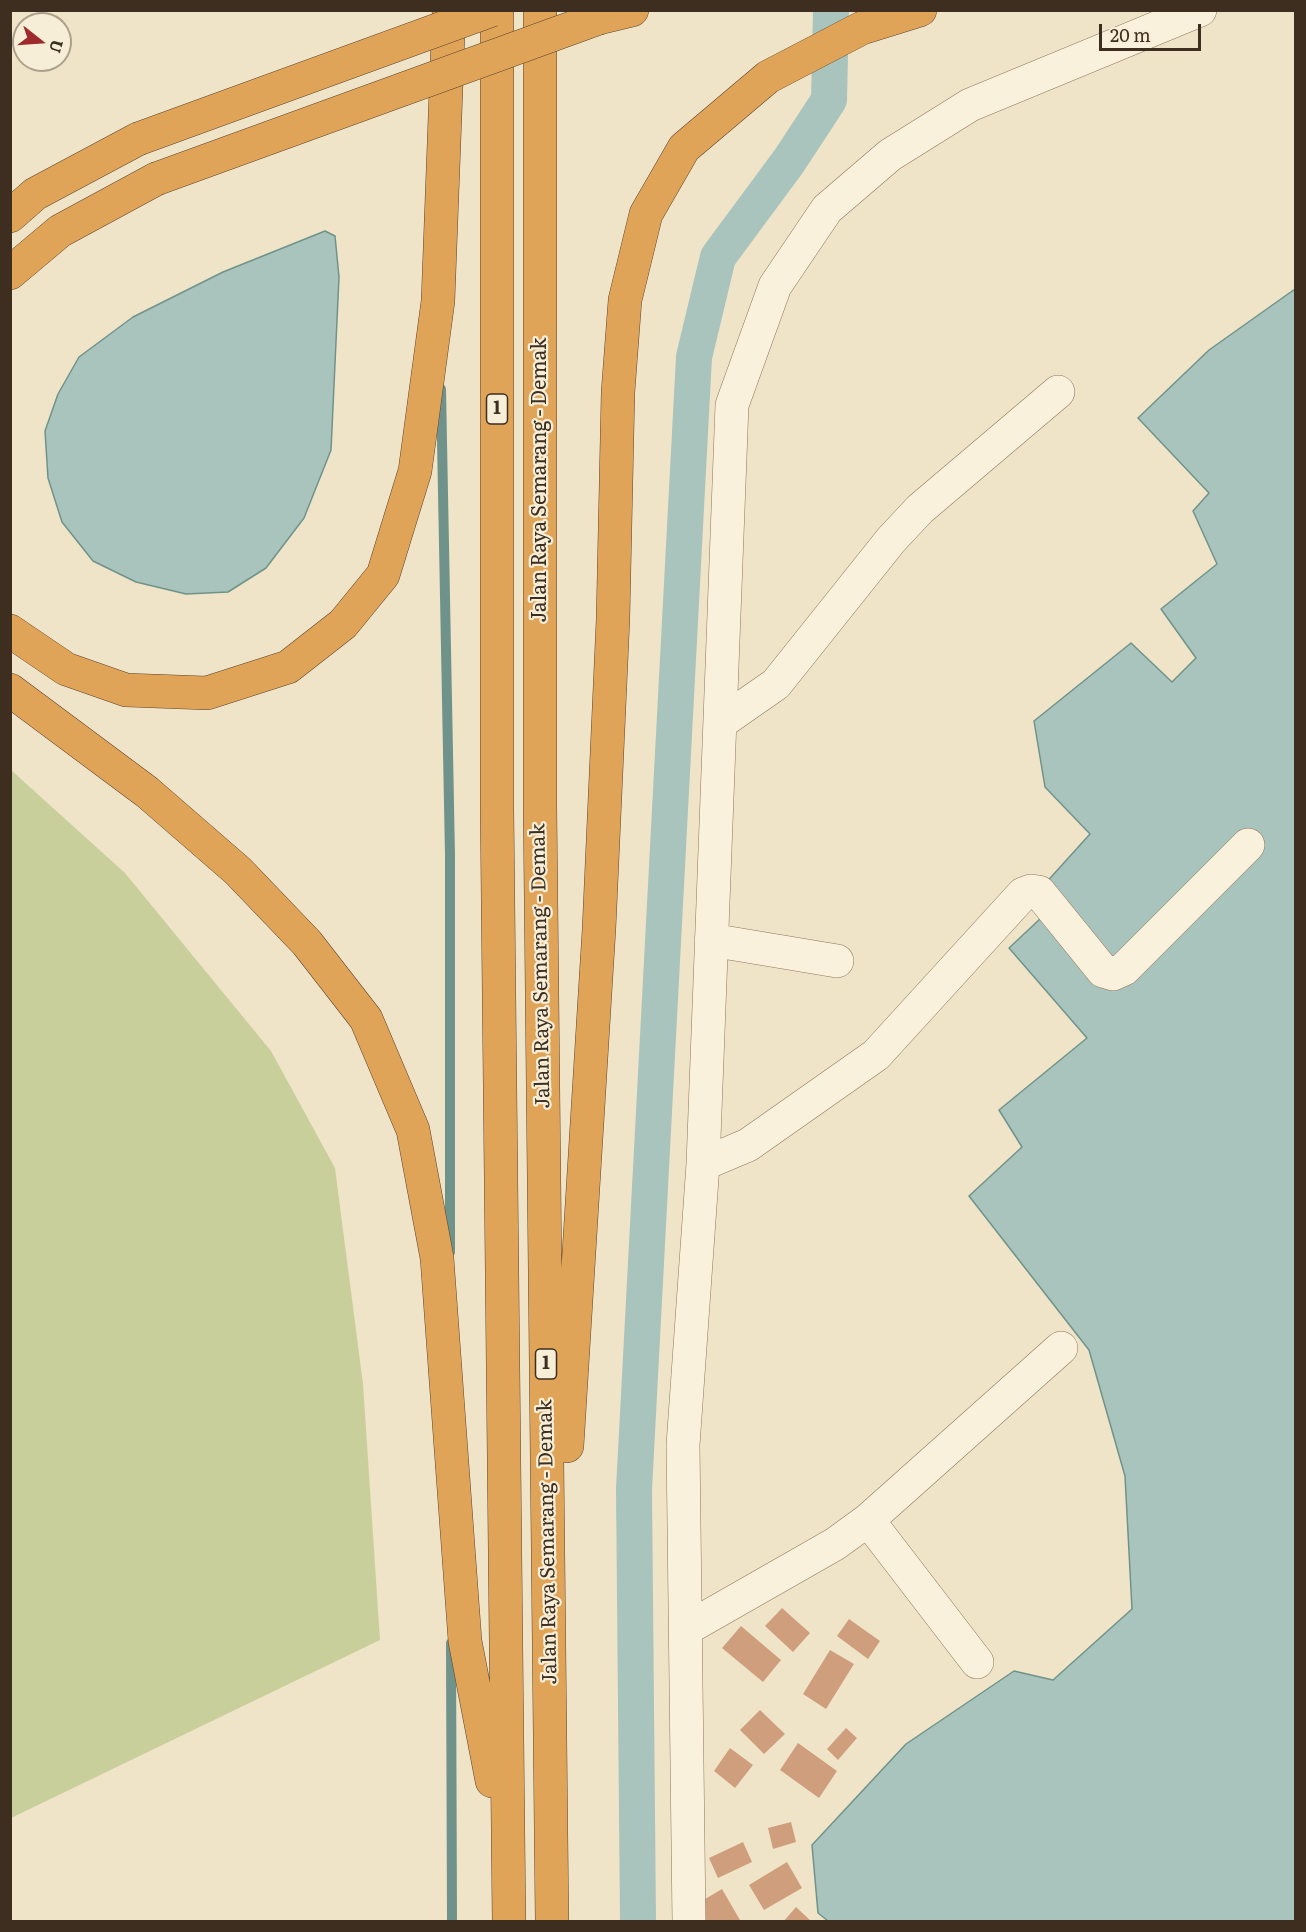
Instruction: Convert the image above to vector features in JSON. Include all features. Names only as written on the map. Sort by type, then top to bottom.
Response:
[{"type":"highway","points":[[10,632],[66,669],[126,690],[207,693],[288,667],[343,624],[383,575],[415,471],[438,301],[449,10]]},
{"type":"highway","points":[[10,216],[35,194],[138,139],[492,10]]},
{"type":"highway","name":"1","points":[[497,10],[496,808],[509,1922]]},
{"type":"highway","name":"Jalan Raya Semarang - Demak","points":[[540,10],[540,807],[552,1922]]},
{"type":"highway","points":[[10,273],[60,231],[156,179],[599,18],[632,10]]},
{"type":"highway","points":[[550,1715],[599,929],[614,619],[618,392],[625,300],[646,214],[684,148],[768,77],[862,28],[920,10]]},
{"type":"highway","points":[[10,690],[147,792],[238,871],[307,943],[366,1019],[413,1130],[436,1257],[465,1641],[508,1862]]},
{"type":"street","points":[[689,1922],[683,1445],[703,1164],[732,405],[775,286],[827,209],[890,155],[970,105],[1200,10]]},
{"type":"street","points":[[720,723],[776,684],[891,540],[920,509],[1058,392]]},
{"type":"street","points":[[703,1164],[748,1144],[876,1054],[1023,894],[1031,891],[1039,892],[1103,971],[1113,974],[1124,969],[1248,845]]},
{"type":"street","points":[[711,940],[837,961]]},
{"type":"street","points":[[686,1629],[834,1544],[868,1520],[1061,1348]]},
{"type":"street","points":[[868,1520],[977,1662]]},
{"type":"green space","points":[[11,770],[125,873],[271,1051],[335,1168],[363,1384],[380,1640],[11,1818]]},
{"type":"water","points":[[325,231],[335,236],[339,277],[331,450],[304,518],[266,568],[228,592],[186,594],[136,582],[93,561],[62,522],[48,478],[45,431],[58,394],[79,357],[133,317],[223,272]]},
{"type":"water","points":[[1295,289],[1295,1921],[828,1921],[818,1913],[812,1845],[906,1744],[1014,1671],[1053,1680],[1132,1609],[1125,1476],[1089,1350],[969,1196],[1022,1147],[999,1110],[1087,1038],[1009,948],[1057,903],[1043,886],[1090,834],[1045,787],[1034,721],[1131,643],[1172,682],[1196,658],[1161,609],[1217,564],[1193,511],[1209,493],[1138,418],[1209,350]]},
{"type":"building","points":[[782,1608],[810,1633],[793,1652],[765,1626]]},
{"type":"building","points":[[849,1619],[880,1641],[868,1659],[837,1636]]},
{"type":"building","points":[[741,1626],[781,1660],[763,1682],[722,1648]]},
{"type":"building","points":[[830,1650],[854,1664],[826,1709],[803,1694]]},
{"type":"building","points":[[760,1710],[785,1734],[764,1754],[740,1730]]},
{"type":"building","points":[[846,1728],[857,1738],[838,1760],[827,1749]]},
{"type":"building","points":[[798,1743],[837,1771],[819,1798],[780,1770]]},
{"type":"building","points":[[730,1748],[753,1765],[735,1788],[714,1771]]},
{"type":"building","points":[[791,1822],[796,1842],[773,1849],[768,1828]]},
{"type":"building","points":[[743,1842],[752,1862],[718,1878],[709,1858]]},
{"type":"building","points":[[787,1862],[802,1888],[764,1910],[749,1885]]},
{"type":"building","points":[[722,1889],[740,1920],[705,1922],[695,1905]]},
{"type":"building","points":[[796,1907],[812,1922],[783,1922]]},
{"type":"waterway","points":[[638,1922],[634,1489],[694,357],[718,257],[789,161],[829,100],[831,10]]},
{"type":"waterway","points":[[441,389],[450,856],[450,1252]]},
{"type":"waterway","points":[[451,1643],[452,1922]]}]
